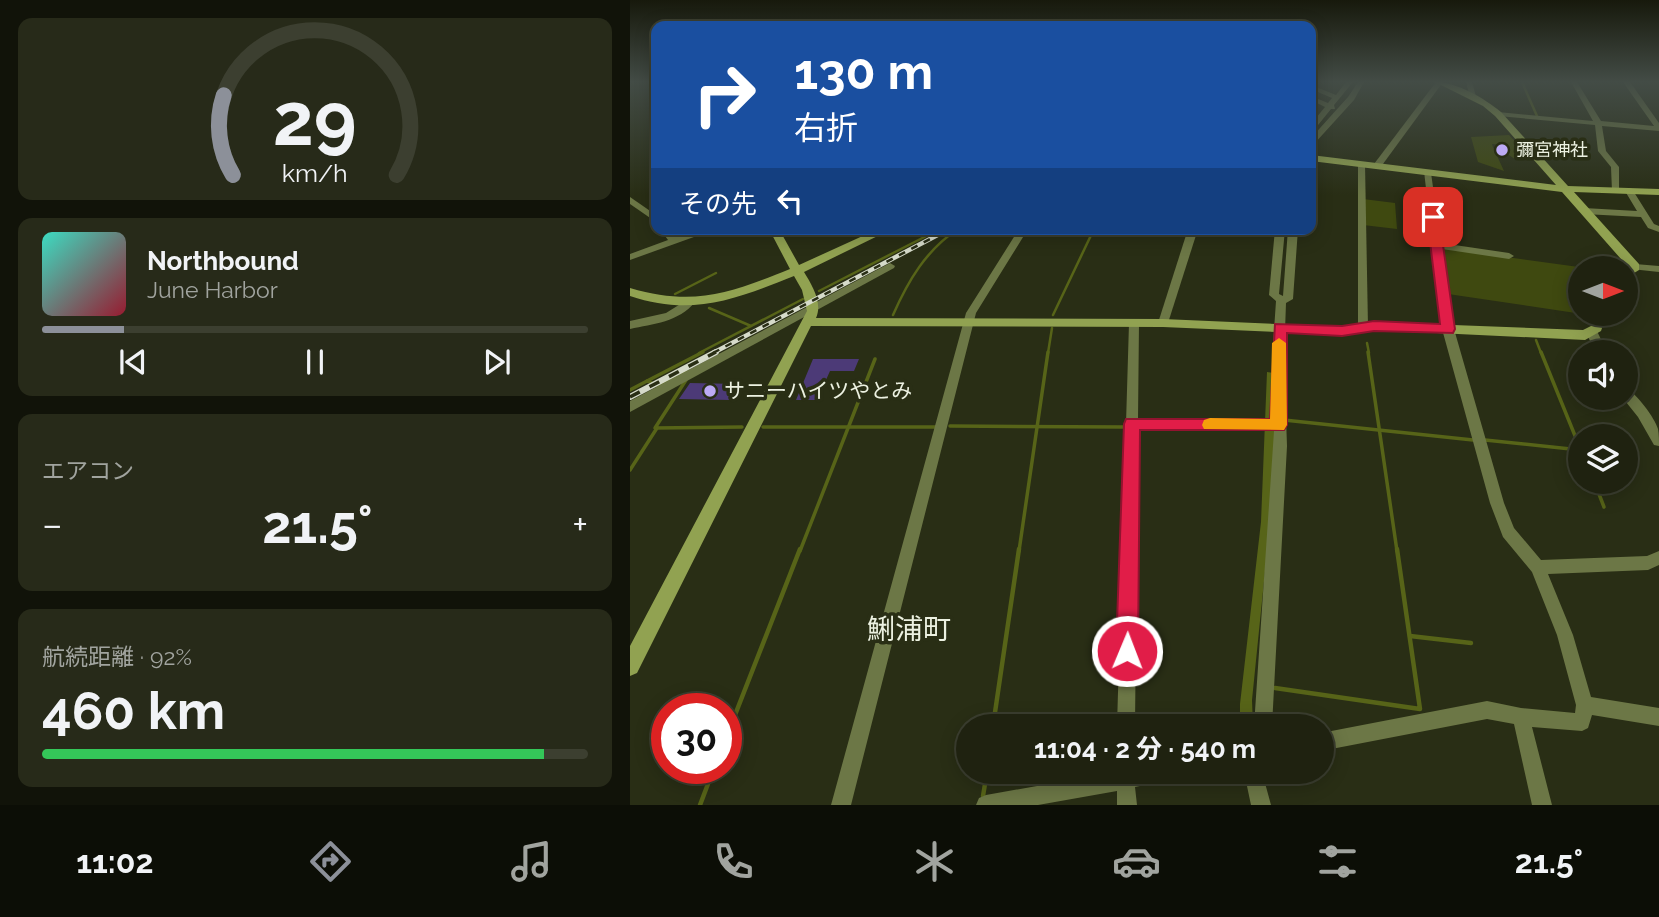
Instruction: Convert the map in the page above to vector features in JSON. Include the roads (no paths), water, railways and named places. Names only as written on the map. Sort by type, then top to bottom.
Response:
[{"type":"street","points":[[1316,136],[1331,120]]},
{"type":"street","points":[[1377,166],[1411,120]]},
{"type":"street","points":[[1503,120],[1584,211],[1619,256]]},
{"type":"street","points":[[1560,120],[1659,129]]},
{"type":"street","points":[[1596,120],[1602,151],[1615,167],[1616,191]]},
{"type":"street","points":[[1316,159],[1564,189],[1659,192]]},
{"type":"street","points":[[1361,164],[1363,327]]},
{"type":"street","points":[[1334,739],[1487,710],[1582,722],[1585,705],[1565,635],[1538,567],[1508,532],[1497,503],[1448,329],[1427,173]]},
{"type":"street","points":[[1629,191],[1651,226],[1659,229]]},
{"type":"street","points":[[631,201],[651,215]]},
{"type":"street","points":[[1584,211],[1643,214]]},
{"type":"street","points":[[669,235],[674,242]]},
{"type":"street","points":[[630,257],[694,235]]},
{"type":"street","points":[[630,666],[810,314],[795,270],[777,235]]},
{"type":"street","points":[[630,292],[643,297],[690,302],[741,290],[795,270],[874,235]]},
{"type":"street","points":[[841,805],[971,313],[1020,235]]},
{"type":"street","points":[[1163,323],[1191,235]]},
{"type":"street","points":[[1279,235],[1274,295],[1281,300],[1288,299],[1293,235]]},
{"type":"street","points":[[1437,245],[1509,256]]},
{"type":"street","points":[[630,407],[810,314],[890,266]]},
{"type":"street","points":[[1638,270],[1659,270]]},
{"type":"street","points":[[1264,714],[1281,446],[1272,425],[1281,300]]},
{"type":"street","points":[[630,325],[669,317],[684,310],[690,302]]},
{"type":"street","points":[[810,314],[970,322],[1163,323],[1342,331],[1363,327],[1574,335],[1592,332],[1598,326]]},
{"type":"street","points":[[1126,714],[1134,323]]},
{"type":"street","points":[[1592,332],[1596,340]]},
{"type":"street","points":[[1638,408],[1659,441]]},
{"type":"street","points":[[1132,424],[1272,425]]},
{"type":"street","points":[[1538,567],[1648,563],[1659,558]]},
{"type":"street","points":[[1585,705],[1659,717]]},
{"type":"street","points":[[1521,716],[1542,805]]},
{"type":"street","points":[[986,805],[1087,784]]},
{"type":"street","points":[[1126,784],[1128,805]]},
{"type":"street","points":[[1256,784],[1261,805]]},
{"type":"waterway","points":[[819,291],[928,235]]},
{"type":"waterway","points":[[893,315],[919,267],[950,235]]},
{"type":"waterway","points":[[1053,315],[1091,235]]},
{"type":"waterway","points":[[675,294],[716,273]]},
{"type":"waterway","points":[[751,326],[803,299]]},
{"type":"waterway","points":[[709,308],[751,326]]},
{"type":"waterway","points":[[699,353],[751,326]]},
{"type":"waterway","points":[[1048,353],[1052,328]]},
{"type":"waterway","points":[[1536,340],[1541,353]]},
{"type":"waterway","points":[[1367,343],[1369,353]]},
{"type":"waterway","points":[[647,381],[703,352]]},
{"type":"waterway","points":[[1037,426],[1048,352]]},
{"type":"waterway","points":[[1368,352],[1379,430]]},
{"type":"waterway","points":[[1541,352],[1570,424]]},
{"type":"waterway","points":[[848,427],[875,359]]},
{"type":"waterway","points":[[647,381],[659,386],[686,371]]},
{"type":"waterway","points":[[686,380],[655,428],[742,427]]},
{"type":"waterway","points":[[630,390],[647,381]]},
{"type":"waterway","points":[[1284,420],[1379,430]]},
{"type":"waterway","points":[[950,426],[1037,426]]},
{"type":"waterway","points":[[1019,551],[1037,426]]},
{"type":"waterway","points":[[1037,426],[1125,427]]},
{"type":"waterway","points":[[763,427],[848,427]]},
{"type":"waterway","points":[[800,551],[848,427]]},
{"type":"waterway","points":[[848,427],[936,427]]},
{"type":"waterway","points":[[630,470],[657,428]]},
{"type":"waterway","points":[[1379,430],[1473,440]]},
{"type":"waterway","points":[[1379,430],[1397,551]]},
{"type":"waterway","points":[[1485,440],[1568,449]]},
{"type":"waterway","points":[[1599,494],[1604,507]]},
{"type":"waterway","points":[[742,697],[800,549]]},
{"type":"waterway","points":[[995,714],[1019,549]]},
{"type":"waterway","points":[[1275,688],[1420,709],[1397,549]]},
{"type":"waterway","points":[[1410,636],[1471,643]]},
{"type":"waterway","points":[[700,805],[708,784]]},
{"type":"waterway","points":[[983,796],[985,784]]},
{"type":"railway","points":[[713,353],[938,235]]},
{"type":"railway","points":[[630,397],[716,352]]},
{"type":"place","name":"彌宮神社","points":[[1502,150]]},
{"type":"place","name":"サニーハイツやとみ","points":[[710,391]]},
{"type":"district","name":"鯏浦町","points":[[909,629]]}]
